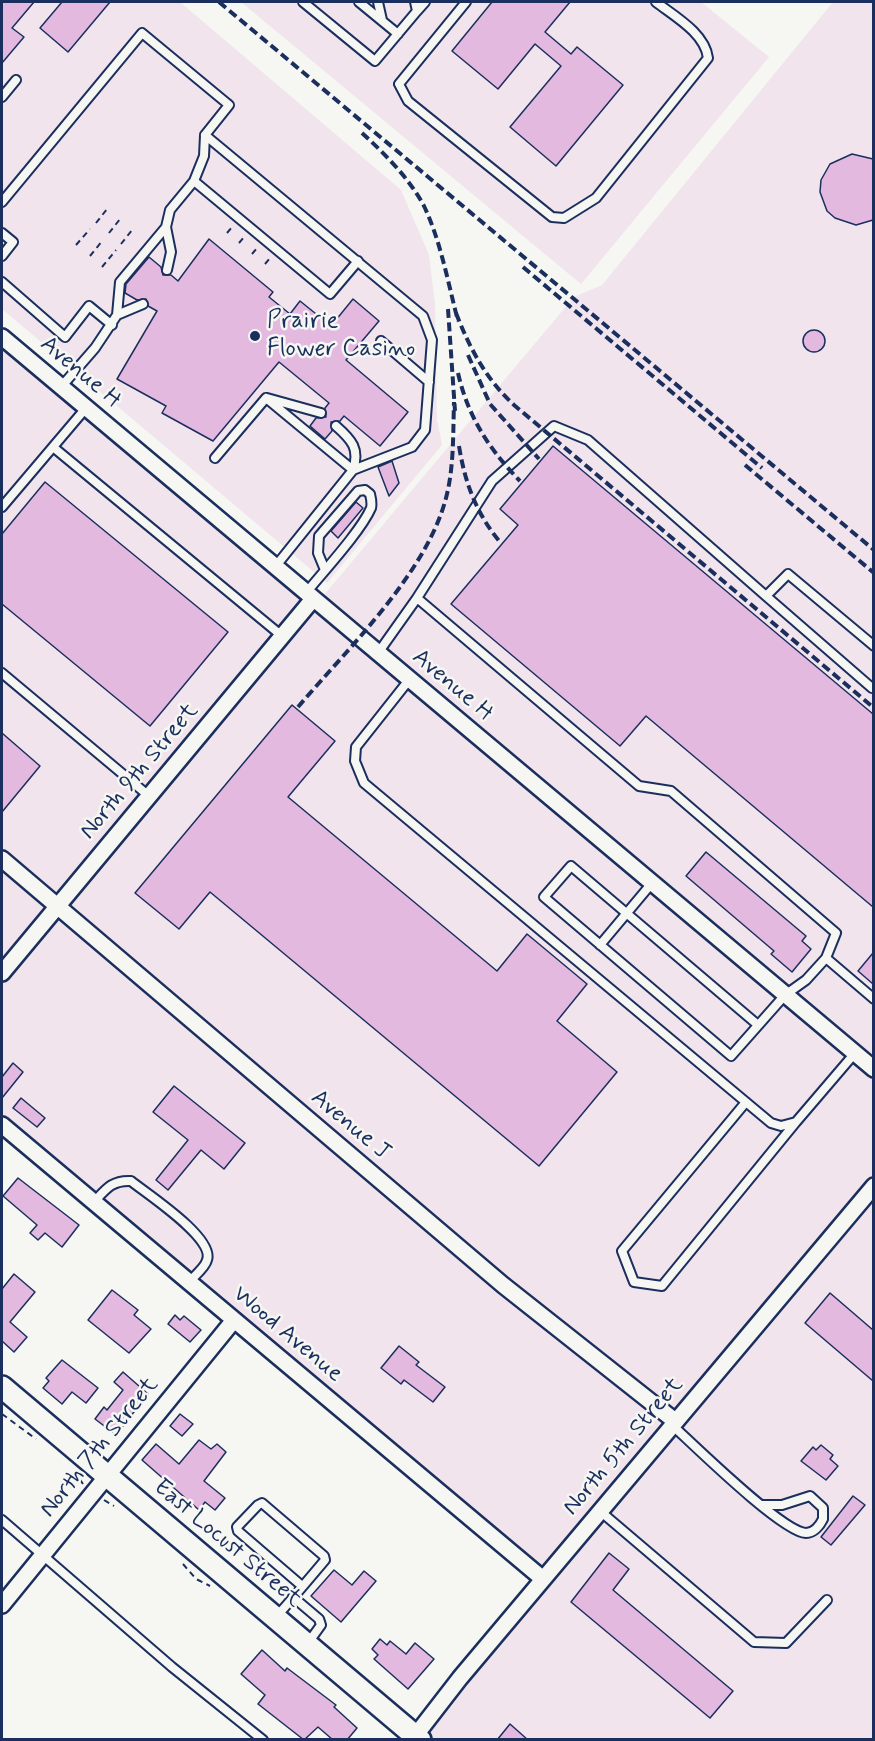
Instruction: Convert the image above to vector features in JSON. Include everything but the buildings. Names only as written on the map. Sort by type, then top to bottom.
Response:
[{"type":"main road","name":"East Locust Street","points":[[2,1388],[416,1738]]},
{"type":"street","name":"Avenue H","points":[[2,337],[873,1069]]},
{"type":"street","name":"North 9th Street","points":[[2,974],[282,636],[309,596]]},
{"type":"street","name":"Avenue J","points":[[2,859],[503,1285],[674,1423]]},
{"type":"street","name":"Wood Avenue","points":[[2,1125],[543,1579]]},
{"type":"street","name":"North 5th Street","points":[[416,1738],[543,1579],[873,1186]]},
{"type":"street","name":"North 7th Street","points":[[2,1605],[234,1320]]},
{"type":"lane","points":[[303,2],[375,61],[425,2]]},
{"type":"lane","points":[[359,2],[398,34]]},
{"type":"lane","points":[[378,2],[382,20]]},
{"type":"lane","points":[[415,2],[417,11]]},
{"type":"lane","points":[[466,2],[399,84],[408,101],[552,217],[564,218],[596,198],[708,58],[707,49],[699,37],[656,2]]},
{"type":"lane","points":[[2,202],[142,33],[229,105],[205,135],[204,156],[194,181],[170,210],[166,227],[171,252],[167,270]]},
{"type":"lane","points":[[2,97],[16,80]]},
{"type":"lane","points":[[205,135],[423,316],[432,340],[425,430],[412,447],[353,470]]},
{"type":"lane","points":[[194,181],[330,294],[358,261]]},
{"type":"lane","points":[[61,387],[112,325],[117,315],[120,282],[166,227]]},
{"type":"lane","points":[[2,233],[13,242],[2,256]]},
{"type":"lane","points":[[2,282],[65,336],[89,306],[112,325]]},
{"type":"lane","points":[[117,315],[143,304]]},
{"type":"lane","points":[[381,341],[429,382]]},
{"type":"lane","points":[[266,398],[353,470]]},
{"type":"lane","points":[[266,398],[321,413]]},
{"type":"lane","points":[[216,458],[266,398]]},
{"type":"lane","points":[[2,507],[86,408]]},
{"type":"lane","points":[[275,567],[353,470],[357,458],[356,448],[336,426]]},
{"type":"lane","points":[[378,653],[417,598],[492,481],[554,426],[588,440],[873,688]]},
{"type":"lane","points":[[53,447],[282,636]]},
{"type":"lane","points":[[309,596],[325,570],[371,508],[370,494],[365,490],[358,491],[320,536],[318,553],[325,570]]},
{"type":"lane","points":[[766,596],[788,574],[873,646]]},
{"type":"lane","points":[[417,598],[639,786],[671,791],[836,933],[826,958],[807,980],[785,995],[731,1056],[544,897],[571,866],[758,1024]]},
{"type":"lane","points":[[2,673],[149,796]]},
{"type":"lane","points":[[409,680],[356,747],[355,761],[364,783],[771,1123],[781,1126],[796,1122]]},
{"type":"lane","points":[[600,945],[652,883]]},
{"type":"lane","points":[[826,958],[873,999]]},
{"type":"lane","points":[[746,1102],[622,1251],[634,1282],[662,1286],[855,1053]]},
{"type":"lane","points":[[94,1202],[108,1185],[118,1180],[131,1181],[197,1234],[207,1247],[207,1260],[189,1282]]},
{"type":"lane","points":[[674,1423],[761,1505],[790,1527],[805,1533],[819,1526],[823,1519],[823,1508],[817,1499],[810,1496],[782,1505],[761,1505]]},
{"type":"lane","points":[[276,1618],[325,1560],[324,1556],[262,1503],[258,1505],[237,1527],[238,1531],[302,1586]]},
{"type":"lane","points":[[600,1511],[754,1642],[786,1643],[827,1600]]},
{"type":"lane","points":[[2,1520],[166,1662],[263,1740]]},
{"type":"lane","points":[[293,1597],[319,1619],[321,1625],[307,1644]]},
{"type":"path","points":[[96,223],[107,209]]},
{"type":"path","points":[[109,233],[120,219]]},
{"type":"path","points":[[227,233],[235,224]]},
{"type":"path","points":[[76,245],[90,229]]},
{"type":"path","points":[[121,244],[132,230]]},
{"type":"path","points":[[240,243],[247,234]]},
{"type":"path","points":[[90,256],[104,240]]},
{"type":"path","points":[[252,254],[260,245]]},
{"type":"path","points":[[102,267],[116,250]]},
{"type":"path","points":[[265,264],[272,256]]},
{"type":"path","points":[[2,1414],[38,1440]]},
{"type":"path","points":[[70,1464],[93,1494]]},
{"type":"shaded area","points":[[2,2],[180,2],[401,190],[429,255],[435,304],[437,420],[442,445],[327,583],[2,309]]},
{"type":"shaded area","points":[[241,2],[701,2],[769,57],[581,284]]},
{"type":"shaded area","points":[[833,2],[873,2],[873,1739],[420,1739],[542,1580],[2,1125],[2,334],[319,601],[574,297],[602,285]]},
{"type":"railway","points":[[219,2],[874,550]]},
{"type":"railway","points":[[362,133],[396,167],[424,206],[440,248],[458,321]]},
{"type":"railway","points":[[523,267],[762,468]]},
{"type":"railway","points":[[448,309],[455,411]]},
{"type":"railway","points":[[456,313],[480,363],[495,385],[514,405],[874,708]]},
{"type":"railway","points":[[468,355],[490,404],[539,459]]},
{"type":"railway","points":[[458,373],[462,389],[481,432],[520,481]]},
{"type":"railway","points":[[298,707],[385,607],[423,551],[438,523],[449,483],[454,402]]},
{"type":"railway","points":[[459,446],[465,473],[478,509],[500,542]]},
{"type":"railway","points":[[745,465],[874,573]]},
{"type":"place","name":"Prairie Flower Casino","points":[[255,336]]}]
